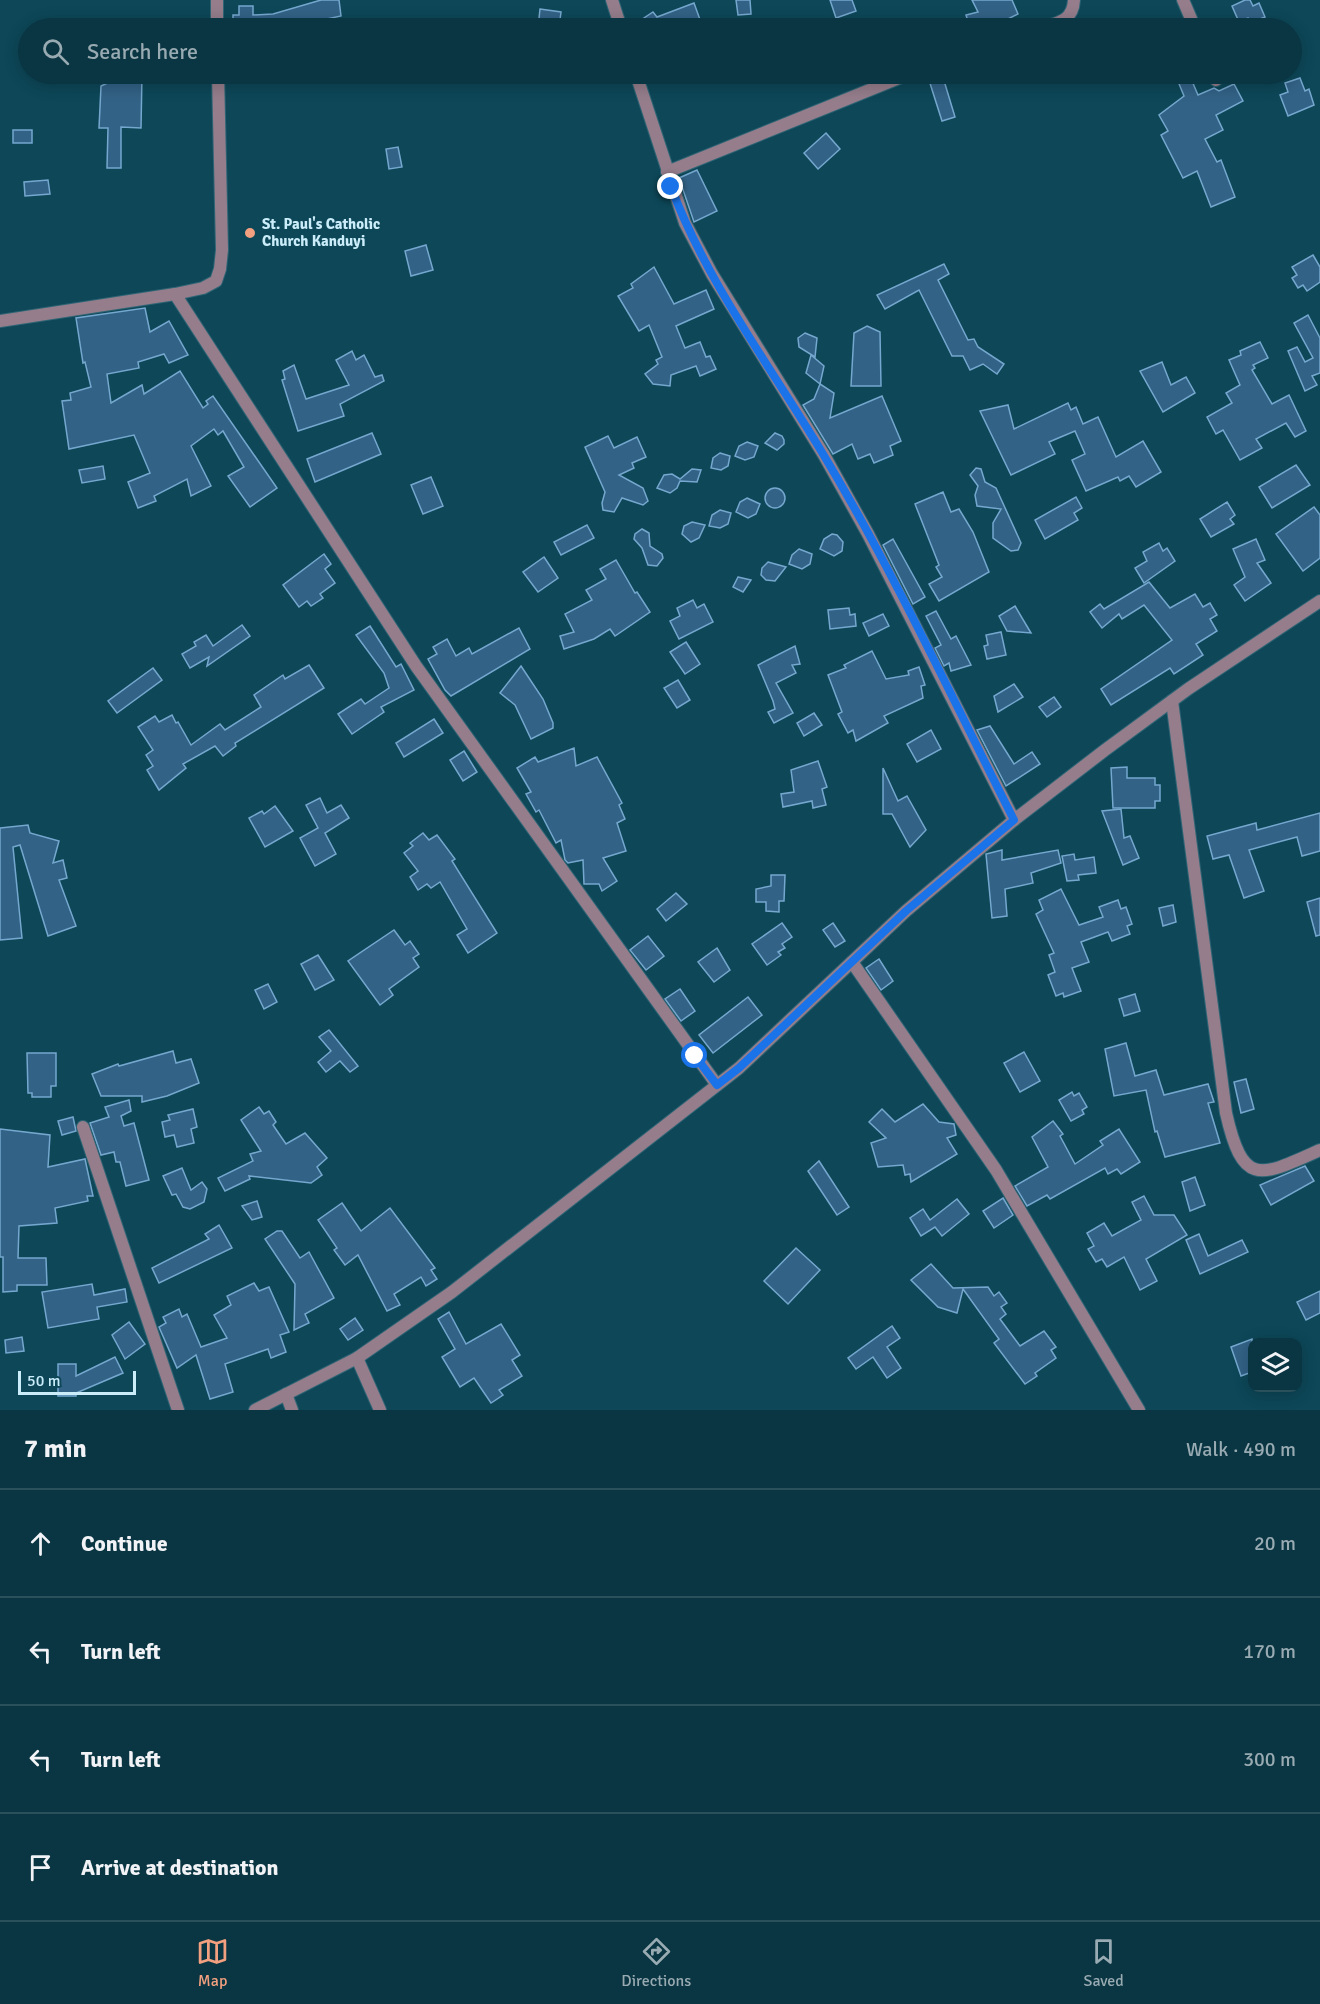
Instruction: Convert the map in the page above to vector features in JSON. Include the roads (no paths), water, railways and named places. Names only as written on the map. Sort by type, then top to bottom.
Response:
[{"type":"street","points":[[217,0],[217,18]]},
{"type":"street","points":[[612,0],[618,18]]},
{"type":"street","points":[[1069,18],[1074,10],[1074,0]]},
{"type":"street","points":[[1183,0],[1191,18]]},
{"type":"street","points":[[0,321],[175,294],[203,288],[216,282],[220,269],[218,84]]},
{"type":"street","points":[[639,84],[685,224],[712,274],[824,455],[868,534],[1014,820]]},
{"type":"street","points":[[667,172],[884,84]]},
{"type":"street","points":[[175,294],[416,666],[717,1085]]},
{"type":"street","points":[[255,1410],[357,1358],[452,1292],[739,1068],[906,911],[1014,820],[1172,701],[1320,601]]},
{"type":"street","points":[[1172,701],[1226,1113],[1233,1146],[1246,1164],[1266,1171],[1276,1170],[1320,1150]]},
{"type":"street","points":[[852,962],[996,1170],[1139,1410]]},
{"type":"street","points":[[82,1127],[178,1410]]},
{"type":"street","points":[[357,1358],[380,1410]]},
{"type":"street","points":[[286,1394],[292,1410]]},
{"type":"place","name":"St. Paul's Catholic Church Kanduyi","points":[[250,233]]}]
